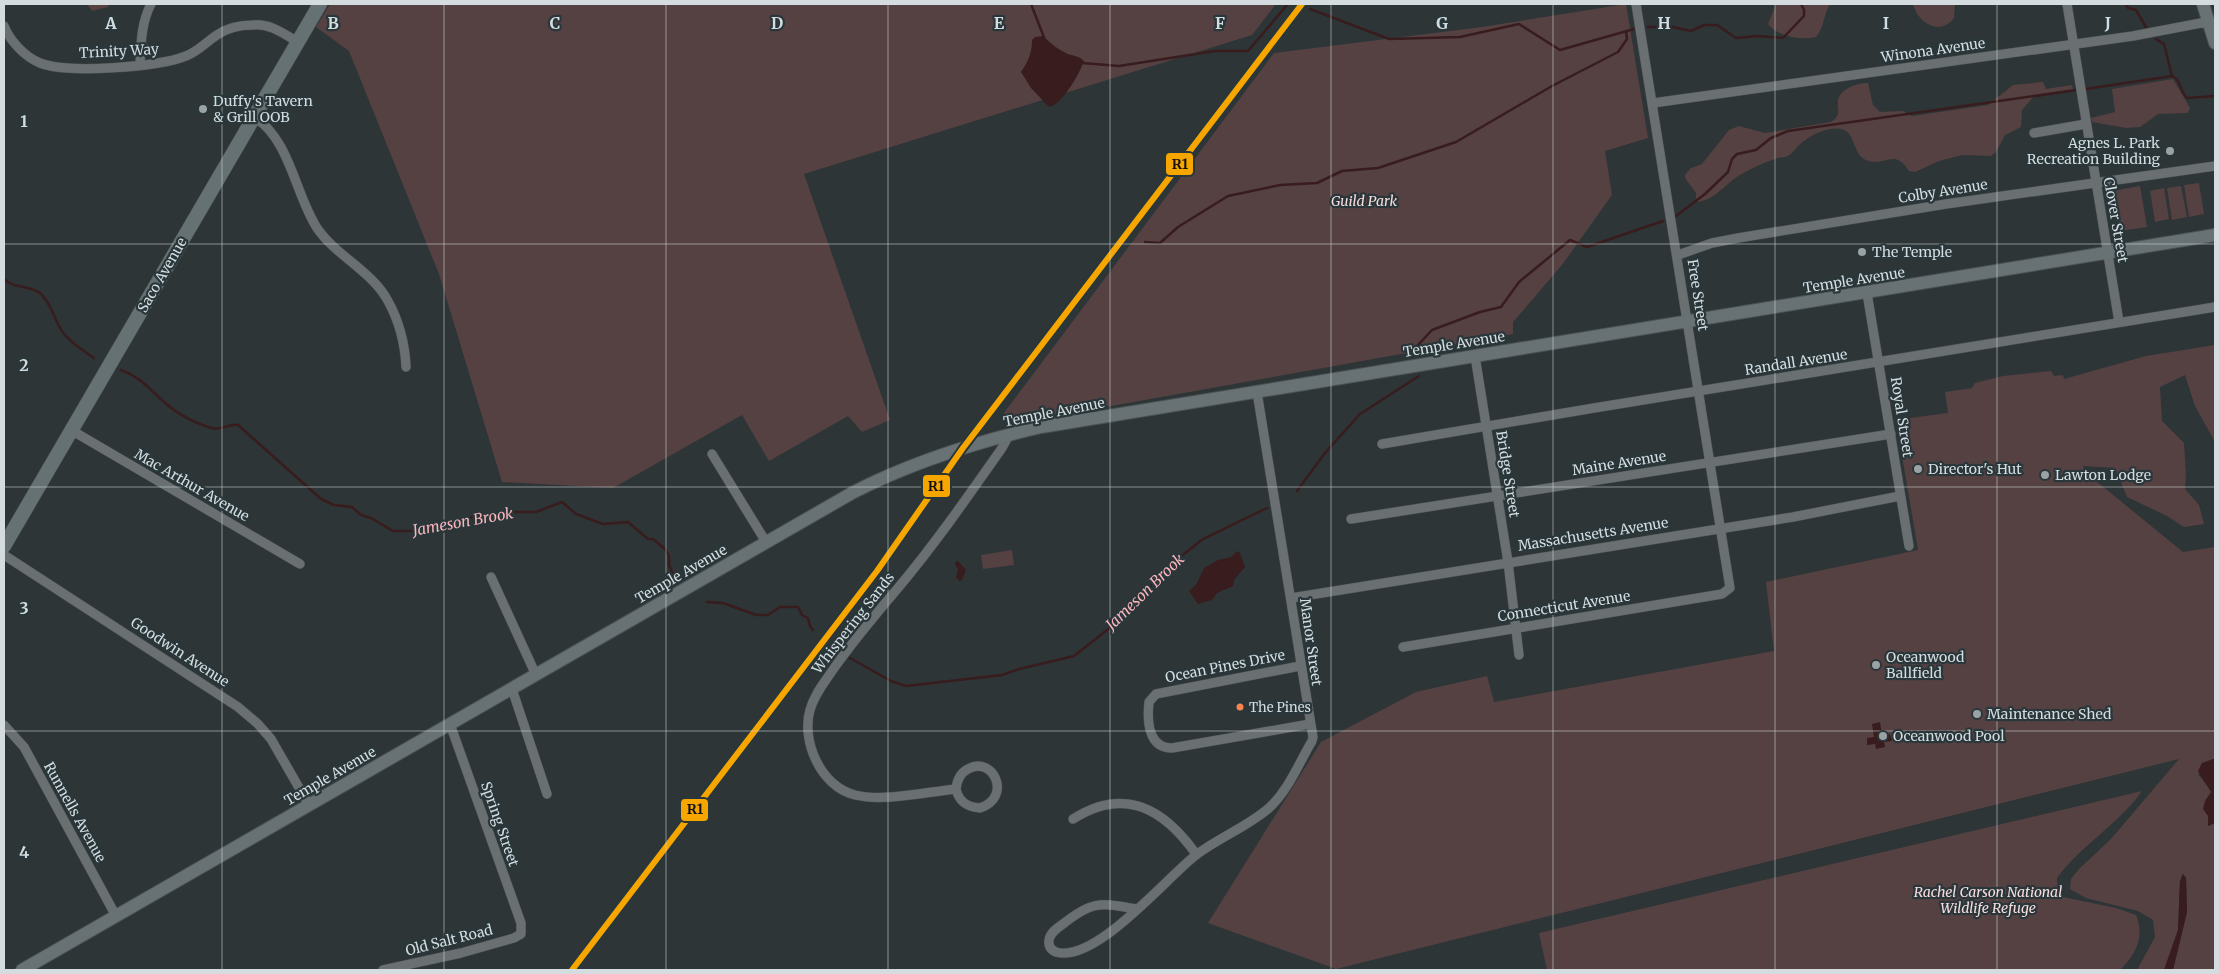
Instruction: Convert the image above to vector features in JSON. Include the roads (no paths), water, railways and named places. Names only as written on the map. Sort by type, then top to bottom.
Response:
[{"type":"main road","name":"Saco Avenue","points":[[4,546],[320,4]]},
{"type":"street","points":[[140,65],[142,28],[151,4]]},
{"type":"street","name":"Free Street","points":[[1636,4],[1654,103],[1700,391],[1720,528],[1730,581],[1729,590]]},
{"type":"street","name":"Clover Street","points":[[2067,4],[2119,322]]},
{"type":"street","points":[[2203,4],[2212,24],[2215,43]]},
{"type":"street","name":"Trinity Way","points":[[4,28],[24,54],[50,66],[100,68],[140,65],[184,57],[199,50],[228,29],[254,24],[272,28],[298,42]]},
{"type":"street","name":"Winona Avenue","points":[[1654,103],[2212,24]]},
{"type":"street","points":[[254,118],[272,132],[318,228],[379,288],[388,300],[401,336],[406,367]]},
{"type":"street","points":[[2034,133],[2086,124]]},
{"type":"street","name":"Colby Avenue","points":[[1678,255],[1712,243],[1738,238],[1946,204],[2215,166]]},
{"type":"street","name":"Temple Avenue","points":[[22,970],[852,493],[892,474],[976,443],[1041,427],[2215,236]]},
{"type":"street","name":"Royal Street","points":[[1867,292],[1909,546]]},
{"type":"street","name":"Randall Avenue","points":[[1382,444],[2215,307]]},
{"type":"street","name":"Bridge Street","points":[[1474,356],[1508,562],[1514,628],[1519,655]]},
{"type":"street","name":"Manor Street","points":[[1136,910],[1104,904],[1086,907],[1053,932],[1048,944],[1053,951],[1062,953],[1091,944],[1108,935],[1136,910],[1196,854],[1260,814],[1274,803],[1312,741],[1291,598],[1257,392]]},
{"type":"street","name":"Mac Arthur Avenue","points":[[71,430],[300,564]]},
{"type":"street","name":"Maine Avenue","points":[[1351,520],[1497,495],[1891,434]]},
{"type":"street","name":"Whispering Sands","points":[[956,789],[870,797],[847,792],[829,779],[816,760],[809,740],[808,716],[816,693],[855,638],[899,587],[971,492],[1009,435]]},
{"type":"street","points":[[712,454],[766,542]]},
{"type":"street","name":"Massachusetts Avenue","points":[[1291,598],[1793,517],[1900,496]]},
{"type":"street","name":"Goodwin Avenue","points":[[4,555],[238,707],[272,739],[309,805]]},
{"type":"street","points":[[492,577],[536,675]]},
{"type":"street","name":"Connecticut Avenue","points":[[1403,647],[1722,594],[1729,590]]},
{"type":"street","name":"Ocean Pines Drive","points":[[1300,666],[1156,694],[1149,702],[1152,738],[1158,744],[1172,748],[1310,724]]},
{"type":"street","points":[[512,688],[547,794]]},
{"type":"street","name":"Spring Street","points":[[450,724],[522,926],[521,934]]},
{"type":"street","name":"Runnells Avenue","points":[[4,725],[24,747],[116,916]]},
{"type":"street","points":[[976,766],[993,773],[998,784],[996,796],[980,808],[966,805],[960,800],[956,789],[959,777],[963,772],[976,766]]},
{"type":"street","points":[[1073,819],[1088,810],[1102,805],[1123,803],[1135,806],[1166,820],[1183,836],[1196,854]]},
{"type":"street","name":"Old Salt Road","points":[[383,970],[461,953],[514,938],[521,934]]},
{"type":"waterway","points":[[1031,4],[1045,40]]},
{"type":"waterway","points":[[1082,63],[1119,66],[1215,51],[1248,51],[1288,4]]},
{"type":"waterway","points":[[1648,27],[1673,27],[1691,31],[1704,25],[1717,25],[1736,38],[1757,36],[1783,38],[1804,16],[1801,4]]},
{"type":"waterway","points":[[2126,4],[2128,8],[2136,10],[2147,29]]},
{"type":"waterway","points":[[1310,9],[1389,39],[1460,37],[1519,24],[1560,50],[1634,29]]},
{"type":"waterway","points":[[1145,242],[1160,243],[1178,227],[1228,196],[1280,185],[1317,183],[1342,171],[1378,168],[1456,142],[1552,86],[1618,52],[1627,39],[1626,31]]},
{"type":"waterway","points":[[2156,39],[2164,44],[2172,76]]},
{"type":"waterway","points":[[2086,89],[2172,76],[2177,80],[2187,98],[2215,96]]},
{"type":"waterway","points":[[1676,216],[1705,194],[1728,172],[1732,159],[1737,154],[1756,150],[1771,138],[1788,131],[2077,90]]},
{"type":"waterway","points":[[1418,355],[1418,345],[1432,330],[1480,312],[1501,307],[1519,282],[1570,240],[1587,247],[1663,221]]},
{"type":"waterway","name":"Jameson Brook","points":[[4,279],[13,285],[32,289],[41,294],[48,303],[64,334],[74,344],[94,358]]},
{"type":"waterway","name":"Jameson Brook","points":[[121,370],[140,380],[169,406],[193,421],[216,429],[238,425],[321,499],[334,505],[352,507],[361,515],[371,518],[393,531],[426,531],[476,516],[505,512],[536,512],[562,502],[576,514],[603,524],[628,522],[648,539],[653,539],[665,549],[669,556],[669,565],[674,576]]},
{"type":"waterway","points":[[1297,491],[1325,453],[1360,414],[1419,376]]},
{"type":"waterway","name":"Jameson Brook","points":[[850,658],[891,681],[906,686],[1002,675],[1074,656],[1126,615],[1166,568],[1203,539],[1267,508]]},
{"type":"waterway","name":"Jameson Brook","points":[[707,602],[723,603],[756,615],[768,615],[780,607],[798,607],[802,615],[808,618],[813,630]]},
{"type":"waterway","name":"Jameson Brook","points":[[832,645],[838,650]]},
{"type":"railway","points":[[572,970],[877,571],[945,473]]},
{"type":"place","name":"Duffy's Tavern & Grill OOB","points":[[203,109]]},
{"type":"place","name":"Agnes L. Park Recreation Building","points":[[2170,151]]},
{"type":"place","name":"The Temple","points":[[1862,252]]},
{"type":"place","name":"Director's Hut","points":[[1918,469]]},
{"type":"place","name":"Lawton Lodge","points":[[2045,475]]},
{"type":"place","name":"Oceanwood Ballfield","points":[[1876,665]]},
{"type":"place","name":"The Pines","points":[[1240,707]]},
{"type":"place","name":"Maintenance Shed","points":[[1977,714]]},
{"type":"place","name":"Oceanwood Pool","points":[[1883,736]]},
{"type":"park label","name":"Guild Park","points":[[1364,201]]},
{"type":"park label","name":"Rachel Carson National Wildlife Refuge","points":[[1988,900]]}]
